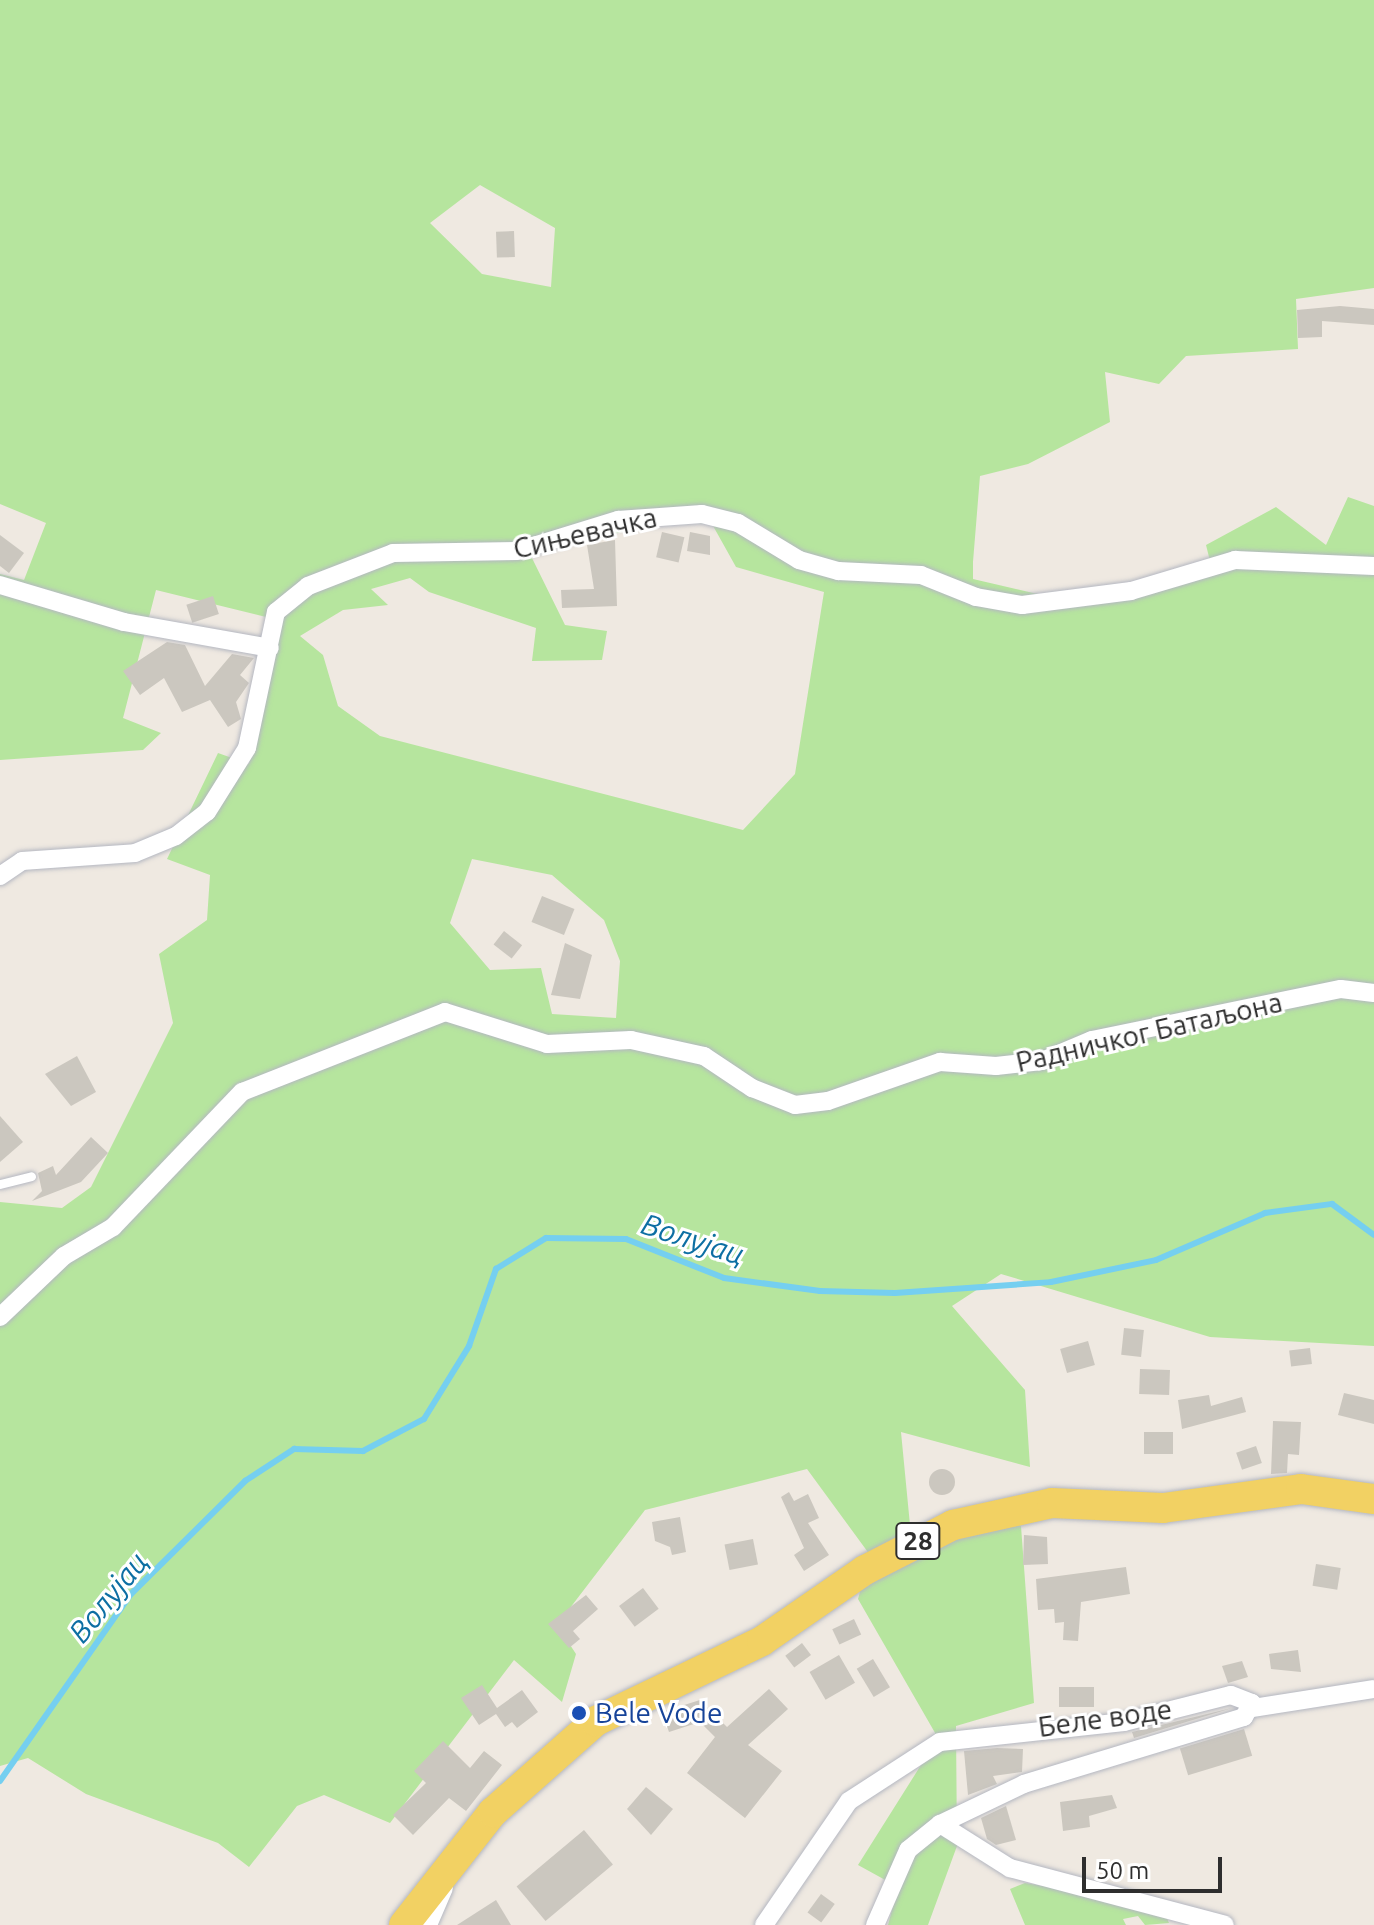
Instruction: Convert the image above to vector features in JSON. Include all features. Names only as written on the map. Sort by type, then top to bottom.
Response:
[{"type":"main road","name":"28","points":[[404,1925],[440,1874],[513,1792],[596,1721],[762,1641],[865,1570],[953,1525],[1052,1503],[1175,1507],[1301,1489],[1374,1499]]},
{"type":"street","name":"Сињевачка","points":[[0,876],[22,861],[135,853],[176,836],[207,812],[247,748],[276,612],[308,586],[393,553],[517,551],[566,532],[657,513],[702,514],[738,523],[799,560],[838,571],[921,575],[976,597],[1022,605],[1131,591],[1235,560],[1374,566]]},
{"type":"street","points":[[0,585],[124,622],[270,648]]},
{"type":"street","name":"Радничког Батаљона","points":[[0,1317],[64,1256],[113,1227],[146,1196],[242,1092],[445,1012],[547,1044],[631,1040],[704,1056],[752,1088],[795,1105],[828,1101],[940,1062],[996,1066],[1042,1061],[1092,1040],[1341,989],[1374,993]]},
{"type":"street","points":[[1253,1708],[1374,1689]]},
{"type":"street","name":"Беле воде","points":[[764,1925],[849,1801],[940,1742],[1124,1722],[1231,1695],[1244,1696],[1253,1708],[1244,1717],[1147,1750],[1024,1784],[940,1824],[908,1850],[894,1871],[875,1925]]},
{"type":"street","points":[[940,1824],[1010,1868],[1225,1925]]},
{"type":"street","points":[[428,1925],[444,1892],[440,1874]]},
{"type":"lane","points":[[0,1184],[31,1176]]},
{"type":"green space","points":[[0,0],[1374,0],[1374,288],[1296,299],[1298,349],[1186,356],[1159,384],[1105,372],[1110,422],[1028,464],[980,476],[973,579],[1085,605],[1213,573],[1206,545],[1276,507],[1326,545],[1348,497],[1374,506],[1374,1346],[1210,1337],[1001,1274],[952,1306],[1025,1390],[1030,1467],[901,1432],[910,1525],[1021,1526],[1034,1703],[956,1726],[957,1846],[928,1925],[888,1925],[898,1887],[858,1865],[938,1738],[858,1599],[870,1555],[807,1469],[645,1510],[557,1625],[576,1654],[562,1702],[514,1660],[390,1823],[324,1795],[297,1806],[249,1867],[218,1843],[86,1794],[28,1758],[0,1766],[0,1202],[62,1208],[91,1187],[173,1023],[159,954],[207,920],[210,875],[167,859],[218,753],[249,764],[282,621],[156,590],[123,718],[161,733],[143,750],[0,760],[0,574],[24,580],[46,523],[0,504]],"holes":[[[480,185],[555,228],[551,287],[482,274],[430,223]],[[667,521],[712,524],[736,567],[824,592],[795,774],[743,830],[380,736],[338,706],[323,655],[300,636],[343,610],[388,605],[371,589],[410,578],[429,592],[536,628],[532,661],[602,660],[607,631],[565,625],[530,554]],[[472,859],[552,875],[604,920],[620,961],[616,1018],[552,1014],[541,968],[490,970],[450,923]]]},
{"type":"green space","points":[[1025,1883],[1161,1905],[1169,1923],[1145,1925],[1138,1916],[1123,1919],[1126,1925],[1025,1925],[1010,1889]]},
{"type":"building","points":[[514,231],[515,257],[497,258],[496,232]]},
{"type":"building","points":[[1340,306],[1374,309],[1374,325],[1322,321],[1322,337],[1298,338],[1297,310]]},
{"type":"building","points":[[662,532],[684,537],[679,563],[656,557]]},
{"type":"building","points":[[690,532],[710,536],[710,555],[687,551]]},
{"type":"building","points":[[0,535],[24,553],[9,573],[0,566]]},
{"type":"building","points":[[615,540],[617,606],[562,608],[561,590],[594,589],[587,545]]},
{"type":"building","points":[[213,596],[219,614],[192,623],[186,605]]},
{"type":"building","points":[[167,642],[185,645],[205,686],[232,654],[254,658],[240,675],[249,683],[236,702],[241,719],[228,727],[210,700],[182,712],[164,678],[140,695],[123,671]]},
{"type":"building","points":[[542,896],[574,909],[564,935],[532,922]]},
{"type":"building","points":[[504,931],[522,945],[512,959],[494,944]]},
{"type":"building","points":[[565,943],[592,955],[580,999],[551,995]]},
{"type":"building","points":[[77,1056],[96,1092],[71,1106],[45,1074]]},
{"type":"building","points":[[0,1116],[23,1142],[0,1162]]},
{"type":"building","points":[[91,1137],[108,1153],[81,1182],[32,1201],[42,1191],[38,1173],[53,1166],[56,1175]]},
{"type":"building","points":[[1124,1328],[1144,1330],[1141,1357],[1121,1355]]},
{"type":"building","points":[[1088,1341],[1095,1365],[1067,1373],[1060,1349]]},
{"type":"building","points":[[1310,1348],[1312,1364],[1291,1366],[1289,1351]]},
{"type":"building","points":[[1140,1369],[1170,1370],[1169,1395],[1139,1394]]},
{"type":"building","points":[[1344,1393],[1374,1400],[1374,1424],[1338,1415]]},
{"type":"building","points":[[1209,1395],[1211,1406],[1242,1397],[1246,1412],[1182,1429],[1178,1400]]},
{"type":"building","points":[[1273,1421],[1301,1422],[1299,1455],[1288,1454],[1287,1473],[1271,1474]]},
{"type":"building","points":[[1144,1432],[1173,1432],[1173,1454],[1144,1454]]},
{"type":"building","points":[[1256,1446],[1262,1463],[1242,1470],[1236,1453]]},
{"type":"building","points":[[942,1469],[951,1473],[955,1482],[951,1491],[942,1495],[933,1491],[929,1482],[933,1473]]},
{"type":"building","points":[[789,1492],[794,1501],[808,1494],[819,1518],[808,1523],[829,1555],[804,1571],[794,1555],[804,1548],[781,1497]]},
{"type":"building","points":[[680,1517],[686,1552],[672,1555],[670,1547],[655,1541],[652,1522]]},
{"type":"building","points":[[1024,1535],[1047,1537],[1048,1564],[1023,1565]]},
{"type":"building","points":[[753,1539],[758,1565],[729,1570],[725,1545]]},
{"type":"building","points":[[1316,1564],[1341,1568],[1337,1590],[1313,1586]]},
{"type":"building","points":[[1126,1567],[1130,1594],[1081,1602],[1078,1641],[1063,1640],[1064,1622],[1055,1623],[1054,1609],[1038,1610],[1036,1579]]},
{"type":"building","points":[[643,1588],[659,1609],[635,1627],[619,1606]]},
{"type":"building","points":[[586,1595],[598,1609],[573,1631],[580,1639],[569,1648],[548,1624]]},
{"type":"building","points":[[854,1619],[861,1634],[839,1645],[832,1629]]},
{"type":"building","points":[[802,1643],[811,1655],[794,1668],[785,1656]]},
{"type":"building","points":[[1298,1650],[1301,1672],[1271,1669],[1269,1654]]},
{"type":"building","points":[[839,1655],[855,1683],[826,1700],[810,1672]]},
{"type":"building","points":[[873,1659],[890,1687],[874,1697],[857,1669]]},
{"type":"building","points":[[1242,1661],[1248,1677],[1228,1683],[1222,1666]]},
{"type":"building","points":[[482,1685],[497,1708],[522,1690],[538,1712],[517,1728],[512,1722],[505,1727],[496,1714],[479,1725],[461,1698]]},
{"type":"building","points":[[1059,1687],[1094,1687],[1094,1707],[1059,1707]]},
{"type":"building","points":[[769,1689],[788,1709],[748,1745],[782,1771],[745,1818],[687,1773],[715,1737],[700,1722],[669,1732],[662,1712],[700,1700],[727,1727]]},
{"type":"building","points":[[1232,1708],[1134,1738],[1132,1732]]},
{"type":"building","points":[[1244,1729],[1252,1756],[1188,1775],[1180,1749]]},
{"type":"building","points":[[443,1741],[470,1768],[484,1751],[502,1765],[466,1811],[449,1798],[413,1835],[393,1815],[426,1783],[414,1771]]},
{"type":"building","points":[[1023,1749],[1022,1772],[993,1776],[997,1784],[968,1795],[964,1751]]},
{"type":"building","points":[[646,1787],[673,1809],[651,1835],[627,1809]]},
{"type":"building","points":[[1112,1795],[1117,1808],[1089,1816],[1090,1827],[1063,1831],[1060,1802]]},
{"type":"building","points":[[1006,1806],[1016,1840],[996,1845],[987,1839],[981,1818]]},
{"type":"building","points":[[584,1830],[613,1864],[546,1921],[517,1887]]},
{"type":"building","points":[[821,1894],[835,1904],[821,1923],[807,1913]]},
{"type":"building","points":[[496,1900],[511,1925],[457,1925]]},
{"type":"waterway","name":"Волујац","points":[[0,1781],[131,1594],[245,1481],[294,1449],[363,1451],[424,1419],[469,1346],[496,1269],[546,1238],[626,1239],[724,1278],[820,1291],[895,1293],[1051,1282],[1156,1260],[1265,1213],[1332,1204],[1374,1235]]},
{"type":"place","name":"Bele Vode","points":[[579,1713]]}]
